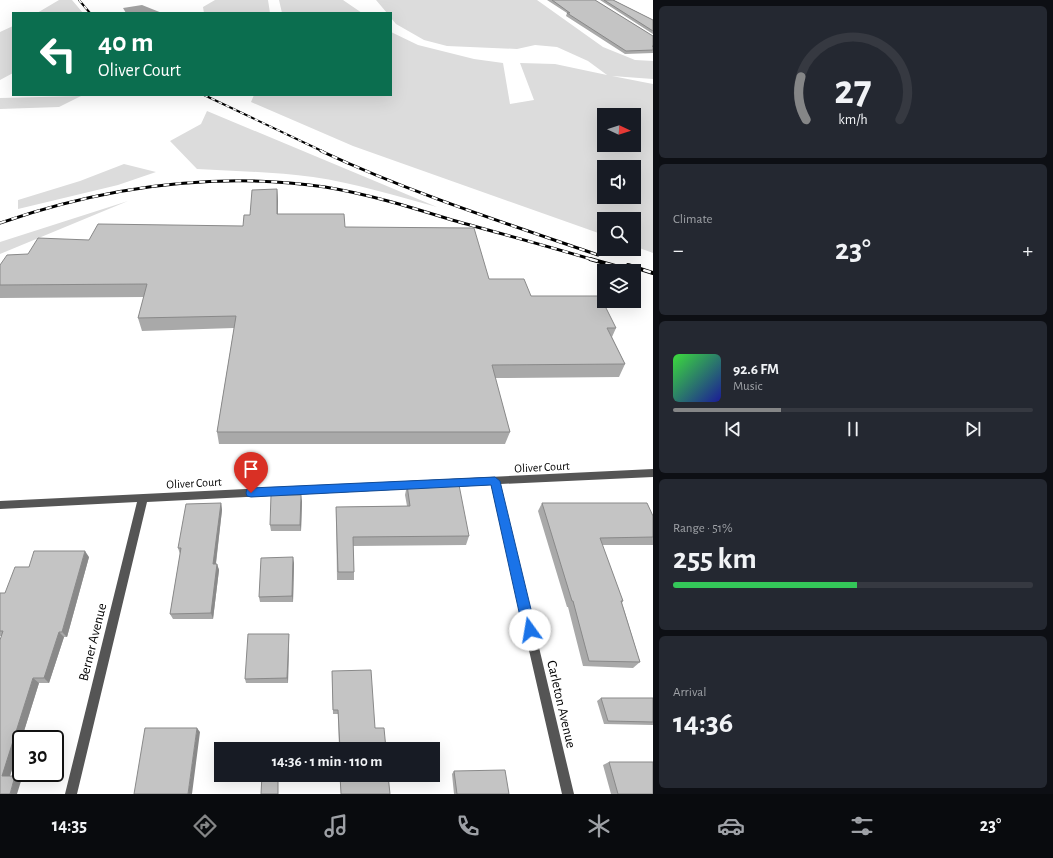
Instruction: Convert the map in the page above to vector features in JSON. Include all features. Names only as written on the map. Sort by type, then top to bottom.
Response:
[{"type":"street","name":"Oliver Court","points":[[0,505],[653,473]]},
{"type":"street","name":"Carleton Avenue","points":[[495,481],[568,794]]},
{"type":"street","name":"Berner Avenue","points":[[71,794],[143,498]]},
{"type":"shaded area","points":[[59,0],[72,0],[82,12],[39,12]]},
{"type":"shaded area","points":[[215,0],[268,0],[270,12],[204,12],[203,7]]},
{"type":"shaded area","points":[[279,0],[343,0],[361,12],[282,12]]},
{"type":"shaded area","points":[[376,0],[537,0],[603,47],[635,60],[653,61],[653,79],[612,76],[653,84],[653,253],[641,249],[641,212],[597,212],[597,233],[353,146],[251,102],[254,96],[392,96],[392,32],[418,45],[474,59],[503,63],[510,104],[534,100],[520,63],[555,64],[607,75],[588,61],[557,47],[535,45],[517,49],[447,46],[424,40],[396,24],[392,19],[392,12],[386,12]]},
{"type":"shaded area","points":[[142,5],[160,12],[125,12],[123,8]]},
{"type":"shaded area","points":[[12,26],[12,74],[0,80],[0,32]]},
{"type":"shaded area","points":[[81,96],[59,107],[0,109],[0,98]]},
{"type":"shaded area","points":[[207,111],[437,207],[360,186],[313,177],[197,169],[170,141],[201,124]]},
{"type":"shaded area","points":[[124,164],[156,172],[118,185],[18,209],[18,200],[80,181]]},
{"type":"shaded area","points":[[128,201],[0,254],[0,242]]},
{"type":"building","points":[[552,0],[595,0],[653,36],[653,50],[626,51],[567,13],[570,13]]},
{"type":"building","points":[[604,0],[613,0],[653,20],[653,31]]},
{"type":"building","points":[[277,189],[277,214],[344,214],[345,227],[474,228],[489,279],[524,279],[531,296],[597,296],[597,308],[606,308],[616,328],[607,328],[625,364],[492,365],[510,432],[217,432],[236,316],[138,318],[147,284],[0,285],[0,265],[7,255],[28,254],[38,238],[89,240],[98,224],[243,226],[244,215],[250,215],[252,190]]},
{"type":"building","points":[[407,485],[459,485],[469,536],[353,537],[354,572],[338,572],[336,507],[410,506]]},
{"type":"building","points":[[271,495],[301,495],[300,525],[270,525]]},
{"type":"building","points":[[221,503],[213,564],[217,564],[211,613],[170,614],[181,548],[178,548],[186,504]]},
{"type":"building","points":[[542,503],[647,503],[653,516],[653,537],[600,538],[623,601],[621,601],[640,662],[589,661],[573,601]]},
{"type":"building","points":[[34,551],[85,551],[62,632],[59,632],[44,678],[33,678],[17,730],[12,730],[12,744],[2,776],[12,776],[12,782],[13,782],[10,794],[0,794],[0,640],[3,631],[0,631],[0,593],[5,593],[15,567],[29,567]]},
{"type":"building","points":[[293,557],[292,596],[259,597],[261,558]]},
{"type":"building","points":[[248,634],[289,634],[287,678],[245,679]]},
{"type":"building","points":[[371,670],[375,728],[384,728],[385,742],[340,742],[338,710],[333,710],[332,671]]},
{"type":"building","points":[[601,698],[653,698],[653,722],[608,721]]},
{"type":"building","points":[[145,728],[197,728],[188,794],[134,794]]},
{"type":"building","points":[[609,762],[653,762],[653,794],[618,794]]},
{"type":"building","points":[[505,770],[509,794],[457,794],[454,771]]},
{"type":"building","points":[[262,782],[278,782],[278,794],[261,794]]},
{"type":"building","points":[[340,782],[389,782],[390,794],[341,794]]},
{"type":"railway","points":[[79,0],[89,12]]},
{"type":"railway","points":[[206,96],[324,152]]},
{"type":"railway","points":[[321,151],[424,194],[597,255]]},
{"type":"railway","points":[[0,223],[40,210],[79,200],[160,186],[201,182],[283,182],[325,187],[373,197],[594,260]]},
{"type":"railway","points":[[590,259],[608,264]]},
{"type":"railway","points":[[641,269],[653,273]]},
{"type":"route","points":[[251,493],[495,481],[530,630]]}]
